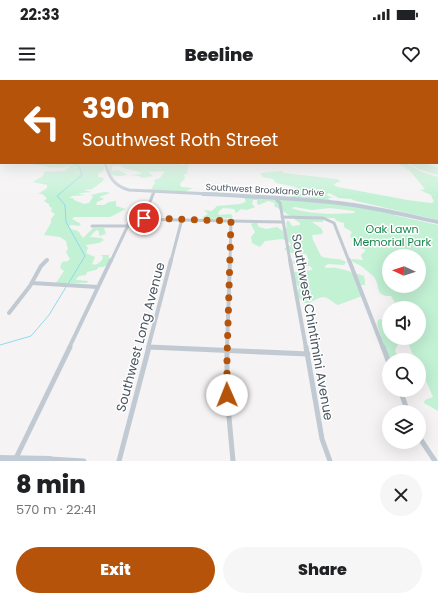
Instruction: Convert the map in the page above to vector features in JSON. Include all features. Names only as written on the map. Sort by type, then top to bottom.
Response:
[{"type":"street","name":"Southwest Brooklane Drive","points":[[105,164],[112,182],[118,187],[136,192],[251,196],[359,205],[438,222]]},
{"type":"street","points":[[144,218],[154,193]]},
{"type":"street","name":"Southwest Chintimini Avenue","points":[[275,198],[280,203],[322,439],[330,461]]},
{"type":"street","points":[[282,217],[323,218],[334,223],[385,353]]},
{"type":"street","points":[[16,458],[131,219],[144,218],[283,222]]},
{"type":"street","name":"Southwest Long Avenue","points":[[119,461],[182,219]]},
{"type":"street","points":[[231,221],[227,395],[233,461]]},
{"type":"street","points":[[92,226],[128,226]]},
{"type":"street","points":[[10,313],[32,283],[41,266],[47,260]]},
{"type":"street","points":[[32,283],[98,287]]},
{"type":"street","points":[[149,347],[308,354]]},
{"type":"street","points":[[426,448],[435,461]]},
{"type":"street","points":[[0,458],[84,461]]},
{"type":"green space","points":[[30,164],[104,164],[104,170],[98,174],[98,177],[104,178],[103,181],[92,189],[83,190],[92,192],[80,193],[79,194],[85,195],[72,196],[69,198],[73,198],[74,200],[84,204],[89,203],[93,197],[91,195],[108,192],[110,193],[99,197],[104,199],[97,202],[96,205],[104,205],[109,202],[116,201],[116,206],[126,209],[110,217],[74,217],[72,219],[81,224],[79,226],[69,226],[71,229],[78,231],[83,238],[93,228],[104,228],[106,234],[99,236],[99,231],[97,230],[90,237],[101,238],[104,240],[99,243],[86,245],[88,248],[86,253],[95,257],[92,264],[93,265],[102,260],[103,257],[101,255],[109,255],[109,264],[87,272],[86,275],[79,276],[76,279],[88,281],[87,283],[56,283],[64,271],[60,268],[62,262],[70,259],[66,252],[68,249],[66,241],[60,237],[44,235],[51,223],[51,219],[55,214],[51,211],[52,208],[49,204],[44,201],[47,198],[42,194],[38,194],[47,188],[47,185],[33,182],[43,176],[44,172],[62,171],[70,166],[61,168]]},
{"type":"green space","points":[[107,164],[188,164],[188,173],[184,175],[185,179],[180,185],[182,187],[193,188],[184,192],[148,192],[146,190],[152,189],[153,185],[155,184],[154,180],[160,178],[165,171],[148,172],[153,176],[142,178],[139,176],[129,175],[141,174],[140,172],[123,168],[120,165],[112,166],[112,171],[118,170],[128,175],[111,175]]},
{"type":"green space","name":"Oak Lawn Memorial Park","points":[[399,164],[408,164],[422,172],[438,177],[438,220],[351,199],[339,198],[329,193],[326,195],[333,198],[328,198],[330,200],[438,225],[438,411],[424,403],[425,400],[433,397],[426,381],[426,353],[412,353],[409,345],[426,345],[426,301],[394,301],[391,296],[382,295],[374,277],[351,260],[363,260],[361,255],[366,250],[353,245],[353,240],[350,236],[352,232],[344,227],[344,223],[337,221],[334,218],[324,218],[323,222],[312,222],[321,228],[323,232],[322,234],[312,235],[321,256],[343,260],[346,262],[344,265],[328,264],[324,267],[337,268],[364,276],[365,285],[361,285],[362,296],[338,305],[325,297],[319,298],[310,303],[303,302],[300,299],[297,294],[299,288],[294,280],[294,272],[313,270],[310,266],[298,266],[293,263],[293,261],[309,261],[306,254],[291,253],[284,249],[291,245],[291,243],[282,239],[265,241],[260,247],[252,243],[251,237],[255,232],[251,224],[252,223],[257,223],[259,227],[266,229],[277,227],[283,231],[287,227],[287,221],[289,221],[292,226],[300,225],[300,223],[274,206],[275,203],[268,201],[259,205],[257,204],[257,200],[253,200],[252,204],[255,207],[253,208],[246,210],[241,209],[236,213],[234,209],[223,208],[218,212],[219,215],[231,214],[233,217],[231,218],[207,219],[202,217],[208,214],[204,210],[212,211],[217,206],[240,204],[246,202],[244,197],[308,200],[292,197],[292,194],[285,192],[294,193],[295,191],[292,189],[296,187],[276,183],[273,179],[263,177],[260,173],[282,171],[284,173],[337,179],[341,181],[334,185],[338,187],[407,200],[431,203],[434,202],[431,195],[420,190],[425,189],[409,170]],"holes":[[[295,207],[312,210],[330,208],[354,211],[355,213],[314,213],[291,208]]]},
{"type":"green space","points":[[410,164],[428,164],[438,167],[438,175],[418,169]]},
{"type":"green space","points":[[378,320],[382,320],[382,340],[377,324]]},
{"type":"green space","points":[[383,345],[398,345],[395,351],[396,353],[386,353]]},
{"type":"waterway","points":[[68,284],[85,256],[66,222],[65,205],[57,196],[82,175],[79,166],[74,164]]},
{"type":"waterway","points":[[0,345],[31,336],[49,315],[66,287]]},
{"type":"route","points":[[144,218],[232,222],[227,395]]}]
